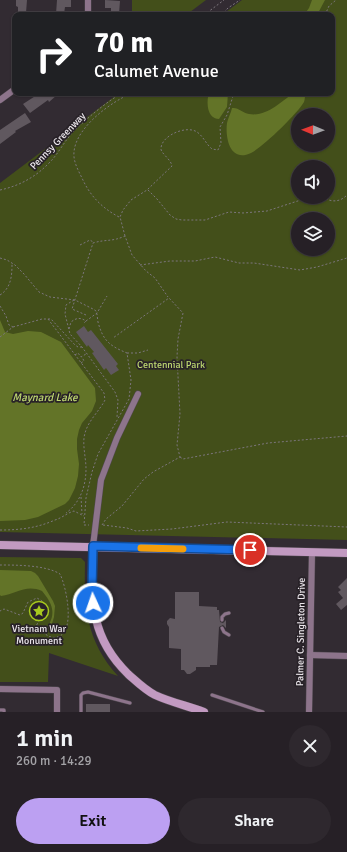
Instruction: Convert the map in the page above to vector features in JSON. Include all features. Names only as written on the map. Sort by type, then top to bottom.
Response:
[{"type":"main road","points":[[0,544],[347,552]]},
{"type":"main road","points":[[93,546],[92,590],[94,616],[103,640],[116,662],[136,681],[154,695],[204,712]]},
{"type":"street","points":[[88,0],[88,12]]},
{"type":"street","points":[[0,100],[12,91]]},
{"type":"street","points":[[93,546],[101,480],[138,394]]},
{"type":"street","name":"Palmer C. Singleton Drive","points":[[309,712],[312,552]]},
{"type":"street","points":[[310,655],[347,656]]},
{"type":"street","points":[[0,689],[57,690],[57,712]]},
{"type":"lane","points":[[222,620],[222,617],[225,614],[229,613]]},
{"type":"lane","points":[[222,628],[224,632],[229,635]]},
{"type":"lane","points":[[81,712],[81,695],[83,692],[130,703]]},
{"type":"lane","points":[[212,695],[262,712]]},
{"type":"lane","points":[[0,710],[4,710],[4,712]]},
{"type":"path","points":[[208,12],[224,0]]},
{"type":"path","points":[[224,12],[240,0]]},
{"type":"path","points":[[327,12],[329,6],[336,0]]},
{"type":"path","name":"Pennsy Greenway","points":[[0,190],[26,181],[34,176],[50,162],[71,134],[80,125],[118,96]]},
{"type":"path","points":[[120,217],[103,207],[88,191],[78,170],[74,152],[79,137],[87,125],[117,101],[126,96]]},
{"type":"path","points":[[180,457],[177,439],[180,414],[177,357],[182,313],[155,278],[140,265],[132,255],[120,217],[123,210],[131,200],[147,190],[172,166],[171,162],[161,150],[161,147],[168,137],[183,130],[193,130],[197,132],[212,149],[217,150],[220,148],[220,127],[227,115],[233,96]]},
{"type":"path","points":[[0,193],[4,189]]},
{"type":"path","points":[[147,190],[157,199],[170,215],[176,219],[182,220],[205,220],[229,212],[243,213],[267,211],[291,203]]},
{"type":"path","points":[[335,202],[339,201],[347,195]]},
{"type":"path","points":[[80,245],[90,240],[93,243],[116,240],[125,236]]},
{"type":"path","points":[[86,314],[72,309],[93,243]]},
{"type":"path","points":[[0,258],[12,263],[24,274],[39,292],[50,297],[75,300],[95,310],[100,329],[104,337],[113,347],[127,353],[138,353],[148,350]]},
{"type":"path","points":[[140,265],[223,258],[239,263],[254,262],[300,270],[317,267],[347,258]]},
{"type":"path","points":[[0,295],[10,284],[12,263]]},
{"type":"path","points":[[83,324],[97,313],[107,296]]},
{"type":"path","points":[[113,338],[169,298]]},
{"type":"path","points":[[75,300],[66,305],[65,314],[70,334],[82,347],[115,392],[118,400],[117,418]]},
{"type":"path","points":[[0,306],[9,325],[13,327]]},
{"type":"path","points":[[69,329],[71,322],[74,320],[82,318],[86,321]]},
{"type":"path","points":[[0,530],[20,530],[40,526],[57,520],[75,507],[80,496],[86,470],[84,437],[89,424],[105,400],[104,393],[48,319]]},
{"type":"path","points":[[0,337],[13,327],[37,320],[51,319],[75,345],[82,347]]},
{"type":"path","points":[[75,355],[78,353],[82,357],[84,361],[82,363]]},
{"type":"path","points":[[82,357],[86,353]]},
{"type":"path","points":[[89,525],[84,525],[86,498],[92,472],[98,454],[129,398],[131,380],[127,353]]},
{"type":"path","points":[[102,526],[106,519],[122,506],[144,479],[153,472],[180,457],[187,459],[268,443],[347,436]]},
{"type":"path","points":[[80,496],[82,515]]},
{"type":"path","points":[[66,513],[74,511],[85,517]]},
{"type":"path","points":[[98,525],[127,528],[136,531],[172,529],[227,522],[347,527]]},
{"type":"path","points":[[0,565],[28,566],[52,570],[60,574],[68,610],[68,624],[65,632],[58,636],[51,637],[44,634],[36,626],[47,608],[42,601],[37,598],[28,602],[20,615],[4,609],[0,611]]},
{"type":"green space","points":[[132,0],[206,0],[190,12],[132,12]]},
{"type":"green space","name":"Centennial Park","points":[[242,0],[347,0],[347,540],[0,532],[0,183],[115,96],[335,96],[335,12],[226,12]]},
{"type":"green space","points":[[0,557],[81,558],[85,562],[85,594],[89,623],[99,650],[107,663],[118,676],[49,653],[48,682],[0,682]]},
{"type":"water","points":[[312,0],[325,0],[319,12],[306,12]]},
{"type":"water","points":[[209,96],[228,96],[227,107],[219,119],[212,116],[210,113],[208,109]]},
{"type":"water","points":[[290,96],[305,96],[304,102],[299,108],[291,108],[291,117],[279,130],[256,150],[244,155],[238,155],[230,147],[227,135],[227,121],[232,108],[236,108],[249,114],[267,111]]},
{"type":"water","name":"Maynard Lake","points":[[0,320],[5,332],[13,334],[28,331],[41,332],[61,342],[95,388],[96,401],[92,411],[82,423],[79,430],[77,439],[79,464],[78,476],[75,488],[69,500],[65,504],[38,517],[25,520],[0,521]]},
{"type":"water","points":[[0,570],[31,571],[38,576],[55,606],[51,627],[48,629],[47,628],[52,618],[51,604],[42,591],[36,589],[26,589],[1,596]]},
{"type":"building","points":[[16,0],[27,0],[26,12],[18,12],[18,7],[16,6]]},
{"type":"building","points":[[57,0],[71,0],[71,7],[65,7],[64,12],[56,12]]},
{"type":"building","points":[[105,0],[120,1],[119,12],[111,12],[111,8],[105,8]]},
{"type":"building","points":[[35,96],[56,96],[49,102],[48,100],[30,113],[23,104]]},
{"type":"building","points":[[25,113],[31,122],[15,131],[16,132],[0,144],[0,130]]},
{"type":"building","points":[[84,326],[88,332],[91,330],[118,364],[116,366],[119,370],[111,375],[106,368],[104,370],[92,353],[94,352],[88,345],[87,347],[76,332]]},
{"type":"building","points":[[347,578],[347,605],[341,610],[336,604],[343,598],[338,592],[341,590],[338,587]]},
{"type":"building","points":[[175,592],[199,592],[199,606],[217,607],[217,610],[219,610],[220,622],[223,623],[226,620],[226,628],[223,625],[219,627],[217,665],[210,665],[210,667],[196,667],[196,670],[190,674],[187,674],[184,670],[181,670],[181,649],[169,648],[169,627],[167,624],[167,621],[170,618],[175,619]]},
{"type":"building","points":[[86,704],[110,704],[110,712],[86,712]]},
{"type":"slow traffic","points":[[141,548],[183,549]]},
{"type":"place","name":"Vietnam War Monument","points":[[39,611]]},
{"type":"route","points":[[93,603],[93,546],[250,550]]}]
